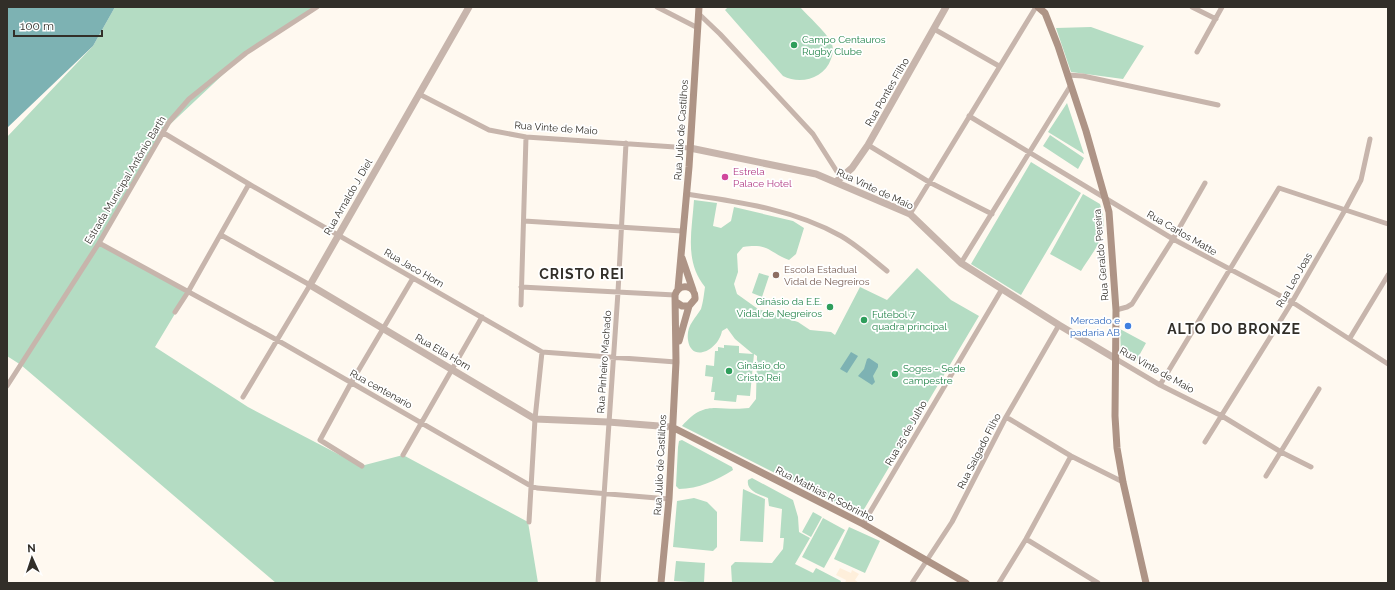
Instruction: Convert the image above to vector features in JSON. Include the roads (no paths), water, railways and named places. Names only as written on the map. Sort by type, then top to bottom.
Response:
[{"type":"main road","name":"Rua Geraldo Pereira","points":[[1037,7],[1048,19],[1071,85],[1106,199],[1111,224],[1116,310],[1115,416],[1117,448],[1122,482],[1146,583]]},
{"type":"main road","name":"Rua Julio de Castilhos","points":[[661,583],[669,499],[676,362],[676,296],[690,148],[699,10]]},
{"type":"main road","name":"Rua Julio de Castilhos","points":[[680,254],[693,290]]},
{"type":"main road","points":[[687,287],[693,290],[695,299],[689,306],[682,306],[676,296],[687,287]]},
{"type":"main road","name":"Rua Julio de Castilhos","points":[[676,348],[689,306]]},
{"type":"main road","name":"Rua Mathias R Sobrinho","points":[[672,427],[863,524],[966,583]]},
{"type":"street","name":"Estrada Municipal Antônio Barth","points":[[7,386],[99,243],[162,132],[190,99],[246,53],[317,7]]},
{"type":"street","name":"Rua Arnaldo J. Diel","points":[[243,397],[310,285],[469,7]]},
{"type":"street","points":[[657,7],[698,28]]},
{"type":"street","name":"Rua Pontes Filho","points":[[839,180],[852,168],[868,145],[946,7]]},
{"type":"street","points":[[910,214],[999,66],[1037,7]]},
{"type":"street","points":[[1192,7],[1216,19]]},
{"type":"street","points":[[1197,52],[1222,7]]},
{"type":"street","points":[[699,10],[813,134],[839,180]]},
{"type":"street","points":[[934,29],[999,66]]},
{"type":"street","points":[[1067,75],[1083,76],[1218,105]]},
{"type":"street","points":[[961,263],[1071,85]]},
{"type":"street","name":"Rua Vinte de Maio","points":[[419,94],[489,130],[526,137],[690,148],[839,180],[910,214],[961,263],[1059,325],[1160,385],[1222,416],[1281,452],[1310,467]]},
{"type":"street","name":"Rua Carlos Matte","points":[[969,116],[1173,239],[1229,271],[1292,302],[1350,338],[1388,364]]},
{"type":"street","name":"Rua Jaco Horn","points":[[162,132],[249,184],[542,352],[676,362]]},
{"type":"street","points":[[521,305],[526,137]]},
{"type":"street","name":"Rua Leo Joas","points":[[1205,442],[1292,302],[1345,210],[1361,180],[1370,139]]},
{"type":"street","name":"Rua Pinheiro Machado","points":[[598,583],[612,358],[618,292],[626,143]]},
{"type":"street","points":[[868,145],[929,182],[992,214]]},
{"type":"street","points":[[1116,310],[1132,304],[1173,239],[1205,183]]},
{"type":"street","points":[[175,312],[221,235],[249,184]]},
{"type":"street","points":[[1160,385],[1279,188],[1388,224]]},
{"type":"street","points":[[686,194],[746,203],[790,214],[841,236],[887,271]]},
{"type":"street","points":[[524,221],[682,231]]},
{"type":"street","name":"Rua Ella Horn","points":[[221,235],[452,368],[534,419],[608,422],[672,427]]},
{"type":"street","name":"Rua centenario","points":[[99,243],[276,340],[531,486],[537,488],[604,495],[669,499]]},
{"type":"street","points":[[1350,338],[1388,275]]},
{"type":"street","points":[[362,466],[320,440],[382,329],[413,278]]},
{"type":"street","points":[[522,287],[676,296]]},
{"type":"street","name":"Rua 25 de Julho","points":[[863,524],[1002,289]]},
{"type":"street","points":[[403,455],[482,317]]},
{"type":"street","name":"Rua Salgado Filho","points":[[912,583],[952,522],[1006,418],[1059,325]]},
{"type":"street","points":[[529,522],[534,419],[542,352]]},
{"type":"street","points":[[1266,476],[1319,389]]},
{"type":"street","points":[[1006,418],[1071,456],[1122,482]]},
{"type":"street","points":[[999,583],[1026,539],[1071,456]]},
{"type":"street","points":[[1026,539],[1098,583]]},
{"type":"water","points":[[7,7],[115,7],[93,46],[7,128]]},
{"type":"water","points":[[851,352],[858,356],[847,373],[840,369]]},
{"type":"water","points":[[869,358],[878,364],[873,376],[875,382],[872,385],[858,376],[864,369],[867,359]]},
{"type":"place","name":"Campo Centauros Rugby Clube","points":[[794,45]]},
{"type":"place","name":"Estrela Palace Hotel","points":[[725,177]]},
{"type":"place","name":"Escola Estadual Vidal de Negreiros","points":[[776,275]]},
{"type":"place","name":"Ginásio da E.E. Vidal de Negreiros","points":[[830,307]]},
{"type":"place","name":"Futebol 7 quadra principal","points":[[864,320]]},
{"type":"place","name":"Mercado e padaria AB","points":[[1128,326]]},
{"type":"place","name":"Ginásio do Cristo Rei","points":[[729,371]]},
{"type":"place","name":"Soges - Sede campestre","points":[[895,374]]},
{"type":"district","name":"CRISTO REI","points":[[582,274]]},
{"type":"district","name":"ALTO DO BRONZE","points":[[1234,329]]}]
